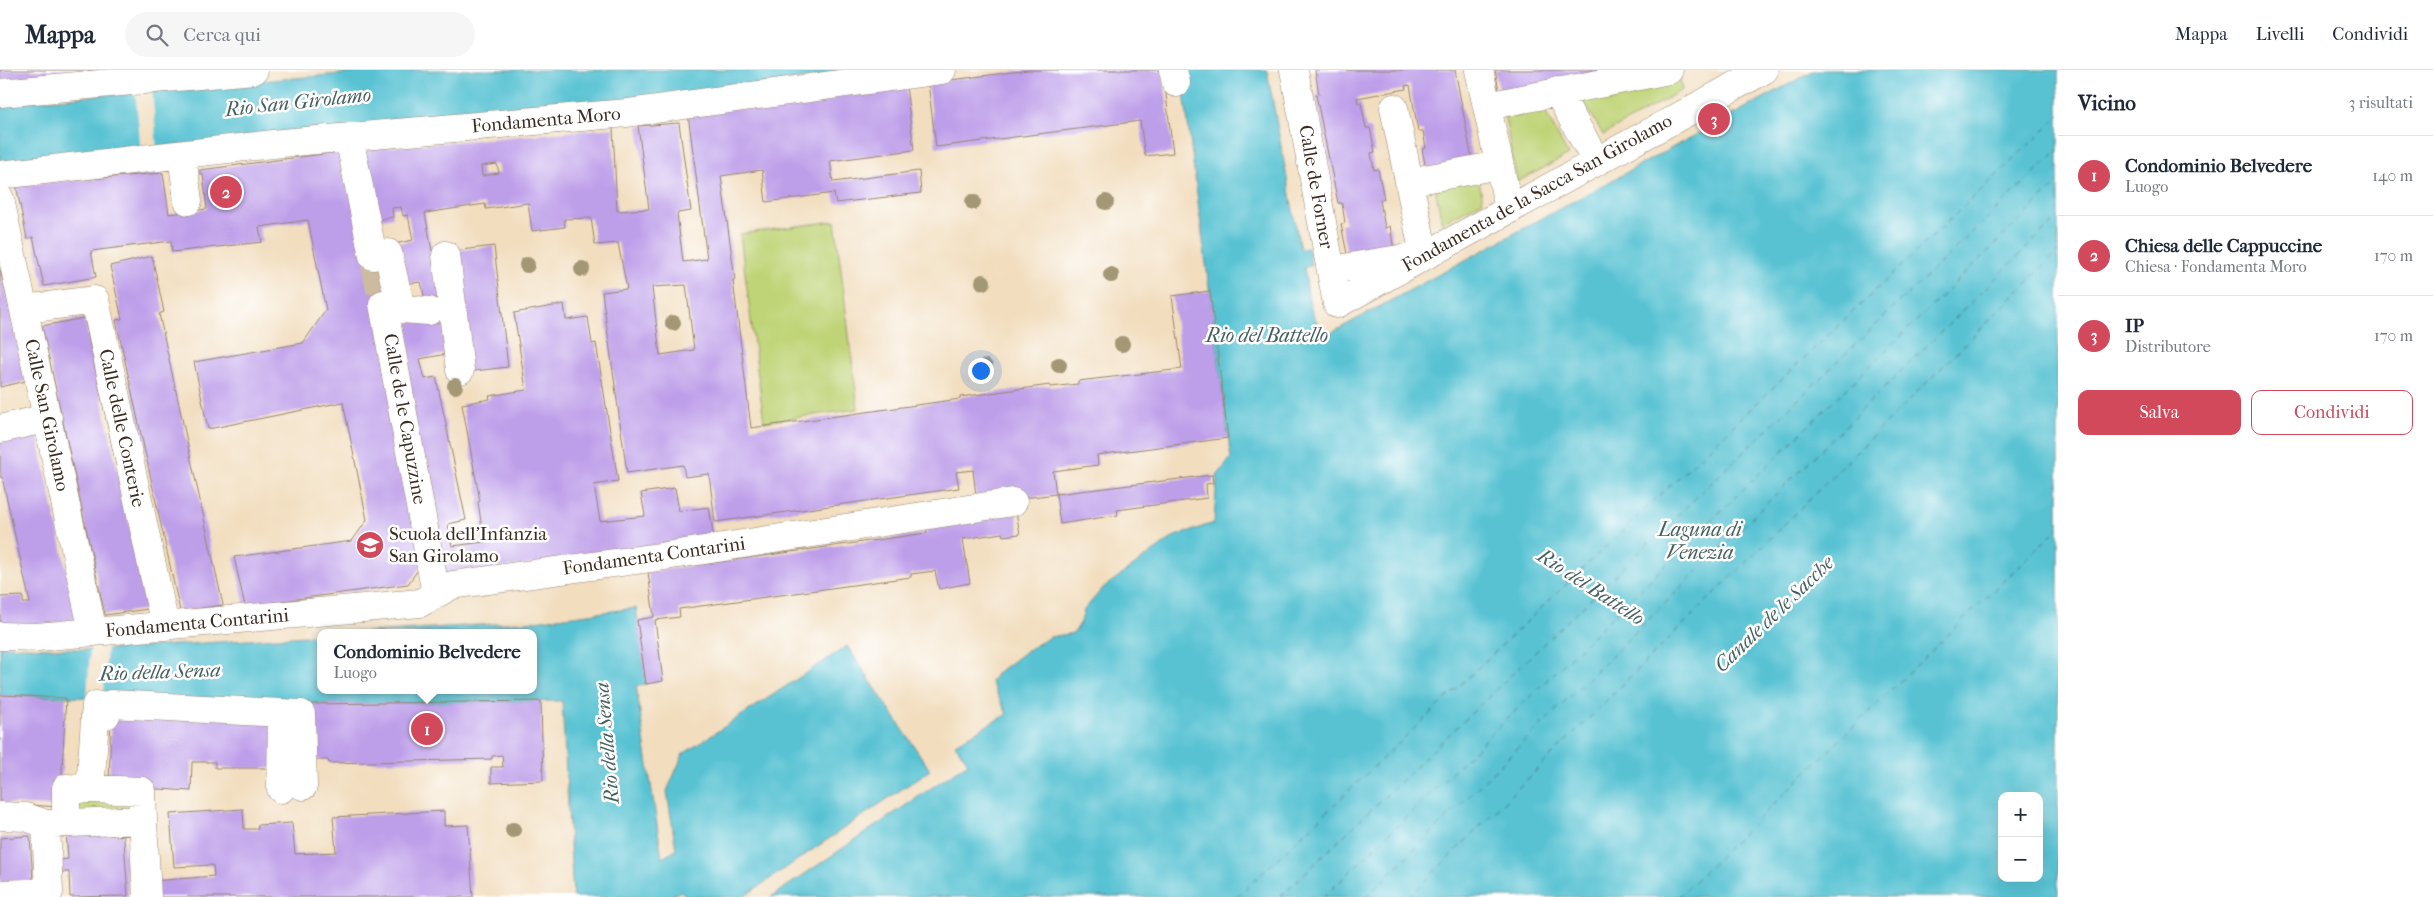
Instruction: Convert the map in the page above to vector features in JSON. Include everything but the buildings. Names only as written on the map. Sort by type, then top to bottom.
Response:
[{"type":"street","points":[[0,93],[129,76],[254,70]]},
{"type":"street","name":"Fondamenta Moro","points":[[0,175],[348,137],[627,113],[942,70]]},
{"type":"street","name":"Calle de Forner","points":[[1294,70],[1337,304]]},
{"type":"street","points":[[1480,70],[1509,209]]},
{"type":"street","points":[[1487,106],[1669,70]]},
{"type":"street","name":"Fondamenta de la Sacca San Girolamo","points":[[1337,304],[1596,161],[1721,80],[1764,70]]},
{"type":"street","points":[[1557,91],[1596,161]]},
{"type":"street","points":[[1331,270],[1424,255],[1394,108]]},
{"type":"street","name":"Calle de le Capuzzine","points":[[348,137],[393,290],[436,594]]},
{"type":"street","points":[[182,154],[188,201]]},
{"type":"street","points":[[1409,182],[1499,165]]},
{"type":"street","name":"Calle San Girolamo","points":[[0,199],[93,632]]},
{"type":"street","points":[[446,255],[460,370]]},
{"type":"street","name":"Calle delle Conterie","points":[[25,309],[95,300],[165,626]]},
{"type":"street","points":[[0,429],[48,418]]},
{"type":"street","name":"Fondamenta Contarini","points":[[0,636],[37,637],[420,603],[452,585],[660,557],[1013,502]]},
{"type":"street","points":[[91,777],[100,708],[301,714],[292,781]]},
{"type":"street","points":[[20,896],[49,892],[56,824],[66,788],[142,791],[134,821],[146,869],[147,897]]},
{"type":"street","points":[[0,816],[26,817],[56,824],[134,821]]},
{"type":"green space","points":[[1679,74],[1682,90],[1603,135],[1580,94]]},
{"type":"green space","points":[[1540,102],[1568,155],[1517,182],[1503,108]]},
{"type":"green space","points":[[1477,172],[1483,201],[1442,223],[1434,182]]},
{"type":"green space","points":[[835,221],[858,409],[764,422],[740,234]]},
{"type":"green space","points":[[74,797],[134,799],[134,812],[74,815]]},
{"type":"water","name":"Rio San Girolamo","points":[[386,70],[867,70],[637,101],[0,162],[0,104]]},
{"type":"water","name":"Laguna di Venezia","points":[[1183,70],[1267,70],[1300,249],[1308,248],[1311,265],[1304,268],[1310,305],[1313,314],[1323,329],[1331,333],[1815,70],[2058,70],[2058,897],[771,897],[968,763],[955,744],[1007,714],[991,682],[996,674],[1026,651],[1050,637],[1074,633],[1081,622],[1084,610],[1103,588],[1175,536],[1214,523],[1217,476],[1231,458],[1183,85]]},
{"type":"water","name":"Rio della Sensa","points":[[636,608],[646,684],[636,686],[662,858],[676,850],[667,791],[683,754],[847,646],[930,770],[743,897],[686,897],[681,891],[669,897],[573,897],[562,701],[310,704],[0,695],[0,646],[100,650],[317,635],[317,694],[537,694],[537,629],[418,629],[526,622]]},
{"type":"pier","points":[[152,88],[157,150],[141,151],[135,89]]},
{"type":"pier","points":[[90,647],[107,647],[103,701],[87,700]]},
{"type":"ferry route","points":[[1237,897],[2058,117]]},
{"type":"ferry route","points":[[1280,897],[2058,150]]},
{"type":"ferry route","points":[[1324,897],[2058,183]]},
{"type":"ferry route","points":[[1366,897],[2058,217]]},
{"type":"ferry route","points":[[1409,897],[2058,252]]},
{"type":"ferry route","points":[[1678,897],[2058,528]]},
{"type":"tunnel","points":[[375,264],[383,304]]},
{"type":"place","name":"IP","points":[[1714,119]]},
{"type":"place","name":"Chiesa delle Cappuccine","points":[[226,192]]},
{"type":"place","name":"Scuola dell'Infanzia San Girolamo","points":[[370,545]]},
{"type":"place","name":"Condominio Belvedere","points":[[427,729]]},
{"type":"water label","name":"Rio del Battello","points":[[1267,335]]},
{"type":"water label","name":"Rio del Battello","points":[[1591,587]]},
{"type":"water label","name":"Canale de le Sacche","points":[[1774,614]]}]
